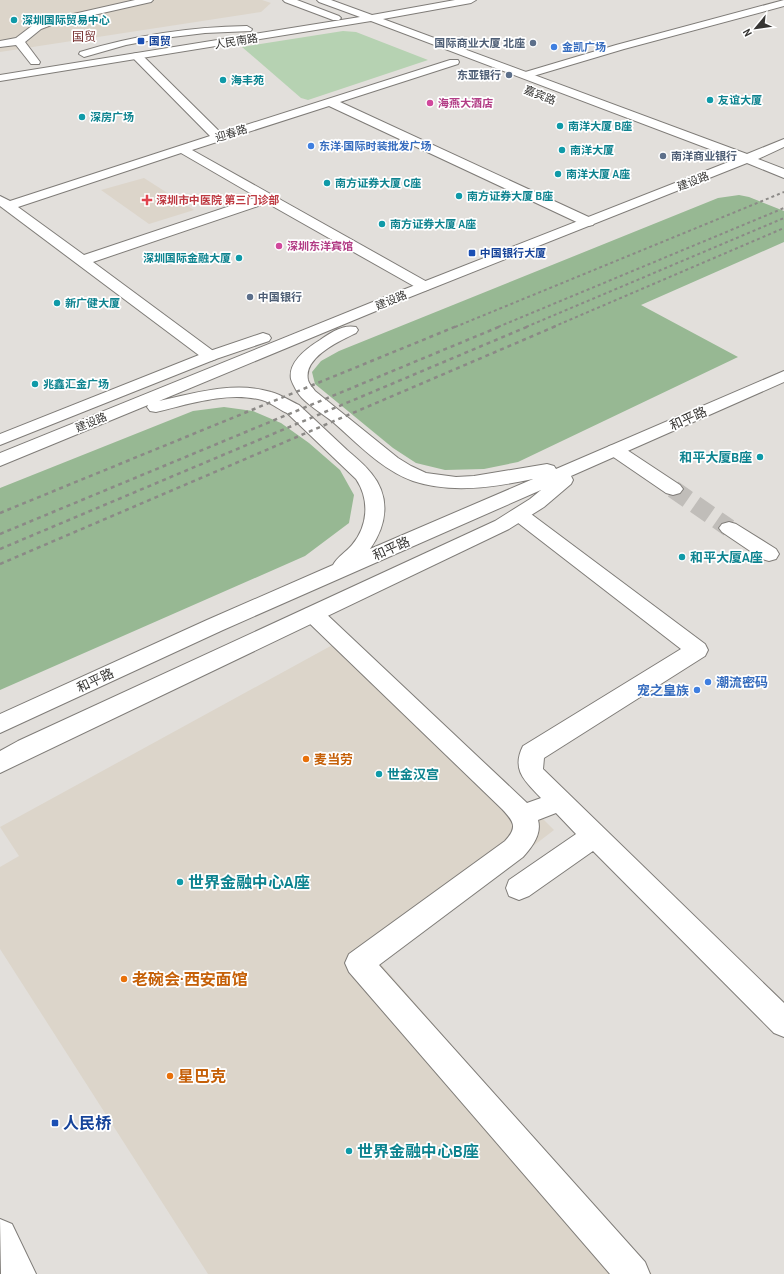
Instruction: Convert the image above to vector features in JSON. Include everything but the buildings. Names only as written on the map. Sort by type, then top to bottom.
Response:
[{"type":"main road","points":[[0,44],[19,41],[37,28],[44,25],[148,0]]},
{"type":"main road","points":[[288,0],[370,31]]},
{"type":"main road","name":"嘉宾路","points":[[322,0],[747,159],[778,168]]},
{"type":"main road","name":"人民南路","points":[[0,67],[330,16],[422,0]]},
{"type":"main road","name":"人民南路","points":[[0,78],[348,23],[471,0]]},
{"type":"main road","points":[[526,76],[620,47],[784,4]]},
{"type":"main road","points":[[19,41],[35,62]]},
{"type":"main road","points":[[137,56],[218,137]]},
{"type":"main road","name":"迎春路","points":[[4,203],[457,64],[439,57]]},
{"type":"main road","points":[[331,102],[588,222]]},
{"type":"main road","name":"建设路","points":[[5,458],[424,286],[588,222],[716,165],[747,159],[784,143]]},
{"type":"main road","points":[[182,149],[424,286]]},
{"type":"main road","points":[[716,165],[745,174]]},
{"type":"main road","points":[[81,261],[268,198]]},
{"type":"main road","points":[[4,203],[210,356]]},
{"type":"main road","points":[[457,273],[427,293],[335,337],[316,349],[305,360],[301,370],[300,380],[308,394],[385,457],[404,470],[425,478],[471,482],[490,480],[589,461]]},
{"type":"main road","points":[[0,440],[210,356],[269,335],[400,296]]},
{"type":"main road","name":"和平路","points":[[0,724],[215,625],[784,376]]},
{"type":"main road","points":[[92,422],[212,396],[256,394],[279,400],[293,409],[345,457],[364,476],[372,490],[376,506],[375,519],[368,536],[360,549],[349,561],[331,574]]},
{"type":"main road","points":[[615,450],[673,490]]},
{"type":"main road","points":[[0,763],[27,748],[520,515],[589,461]]},
{"type":"main road","points":[[520,515],[697,650],[532,753],[531,772],[784,1023]]},
{"type":"main road","points":[[729,528],[769,554]]},
{"type":"main road","points":[[313,614],[524,815],[527,827],[523,840],[514,849],[359,963],[633,1274]]},
{"type":"main road","points":[[524,815],[560,801]]},
{"type":"main road","points":[[519,888],[594,835]]},
{"type":"main road","points":[[0,1236],[20,1274]]},
{"type":"shaded area","points":[[0,0],[262,0],[271,3],[261,12],[0,52]]},
{"type":"shaded area","name":"深圳市中医院 第三门诊部","points":[[144,178],[194,210],[149,224],[101,190]]},
{"type":"shaded area","points":[[347,637],[499,775],[554,830],[380,963],[652,1274],[208,1274],[0,949],[0,867],[19,856],[0,827]]},
{"type":"green space","points":[[343,31],[356,32],[428,60],[308,100],[301,98],[242,47]]},
{"type":"green space","points":[[739,195],[749,197],[784,211],[784,242],[641,305],[738,357],[518,462],[484,469],[445,470],[416,463],[393,448],[315,384],[312,372],[321,361],[339,351],[718,198]]},
{"type":"green space","points":[[224,407],[253,411],[281,423],[309,443],[340,470],[354,495],[349,523],[305,556],[0,690],[0,488],[193,411]]},
{"type":"tunnel","points":[[673,489],[729,528]]},
{"type":"railway","points":[[455,327],[784,192]]},
{"type":"railway","points":[[498,327],[784,208]]},
{"type":"railway","points":[[526,327],[784,218]]},
{"type":"railway","points":[[553,327],[784,228]]},
{"type":"railway","points":[[0,513],[457,326]]},
{"type":"railway","points":[[0,534],[501,326]]},
{"type":"railway","points":[[0,549],[529,326]]},
{"type":"railway","points":[[0,564],[556,326]]},
{"type":"place","name":"深圳国际贸易中心","points":[[14,20]]},
{"type":"place","name":"国贸","points":[[141,41]]},
{"type":"place","name":"国际商业大厦 北座","points":[[533,43]]},
{"type":"place","name":"金凯广场","points":[[554,47]]},
{"type":"place","name":"东亚银行","points":[[509,75]]},
{"type":"place","name":"海丰苑","points":[[223,80]]},
{"type":"place","name":"友谊大厦","points":[[710,100]]},
{"type":"place","name":"海燕大酒店","points":[[430,103]]},
{"type":"place","name":"深房广场","points":[[82,117]]},
{"type":"place","name":"南洋大厦 B座","points":[[560,126]]},
{"type":"place","name":"东洋·国际时装批发广场","points":[[311,146]]},
{"type":"place","name":"南洋大厦","points":[[562,150]]},
{"type":"place","name":"南洋商业银行","points":[[663,156]]},
{"type":"place","name":"南洋大厦 A座","points":[[558,174]]},
{"type":"place","name":"南方证券大厦 C座","points":[[327,183]]},
{"type":"place","name":"南方证券大厦 B座","points":[[459,196]]},
{"type":"place","name":"深圳市中医院 第三门诊部","points":[[147,200]]},
{"type":"place","name":"南方证券大厦 A座","points":[[382,224]]},
{"type":"place","name":"深圳东洋宾馆","points":[[279,246]]},
{"type":"place","name":"中国银行大厦","points":[[472,253]]},
{"type":"place","name":"深圳国际金融大厦","points":[[239,258]]},
{"type":"place","name":"中国银行","points":[[250,297]]},
{"type":"place","name":"新广健大厦","points":[[57,303]]},
{"type":"place","name":"兆鑫汇金广场","points":[[35,384]]},
{"type":"place","name":"和平大厦B座","points":[[760,457]]},
{"type":"place","name":"和平大厦A座","points":[[682,557]]},
{"type":"place","name":"潮流密码","points":[[708,682]]},
{"type":"place","name":"宠之皇族","points":[[697,690]]},
{"type":"place","name":"麦当劳","points":[[306,759]]},
{"type":"place","name":"世金汉宫","points":[[379,774]]},
{"type":"place","name":"世界金融中心A座","points":[[180,882]]},
{"type":"place","name":"老碗会·西安面馆","points":[[124,979]]},
{"type":"place","name":"星巴克","points":[[170,1076]]},
{"type":"place","name":"人民桥","points":[[55,1123]]},
{"type":"place","name":"世界金融中心B座","points":[[349,1151]]},
{"type":"district","name":"国贸","points":[[84,37]]}]
